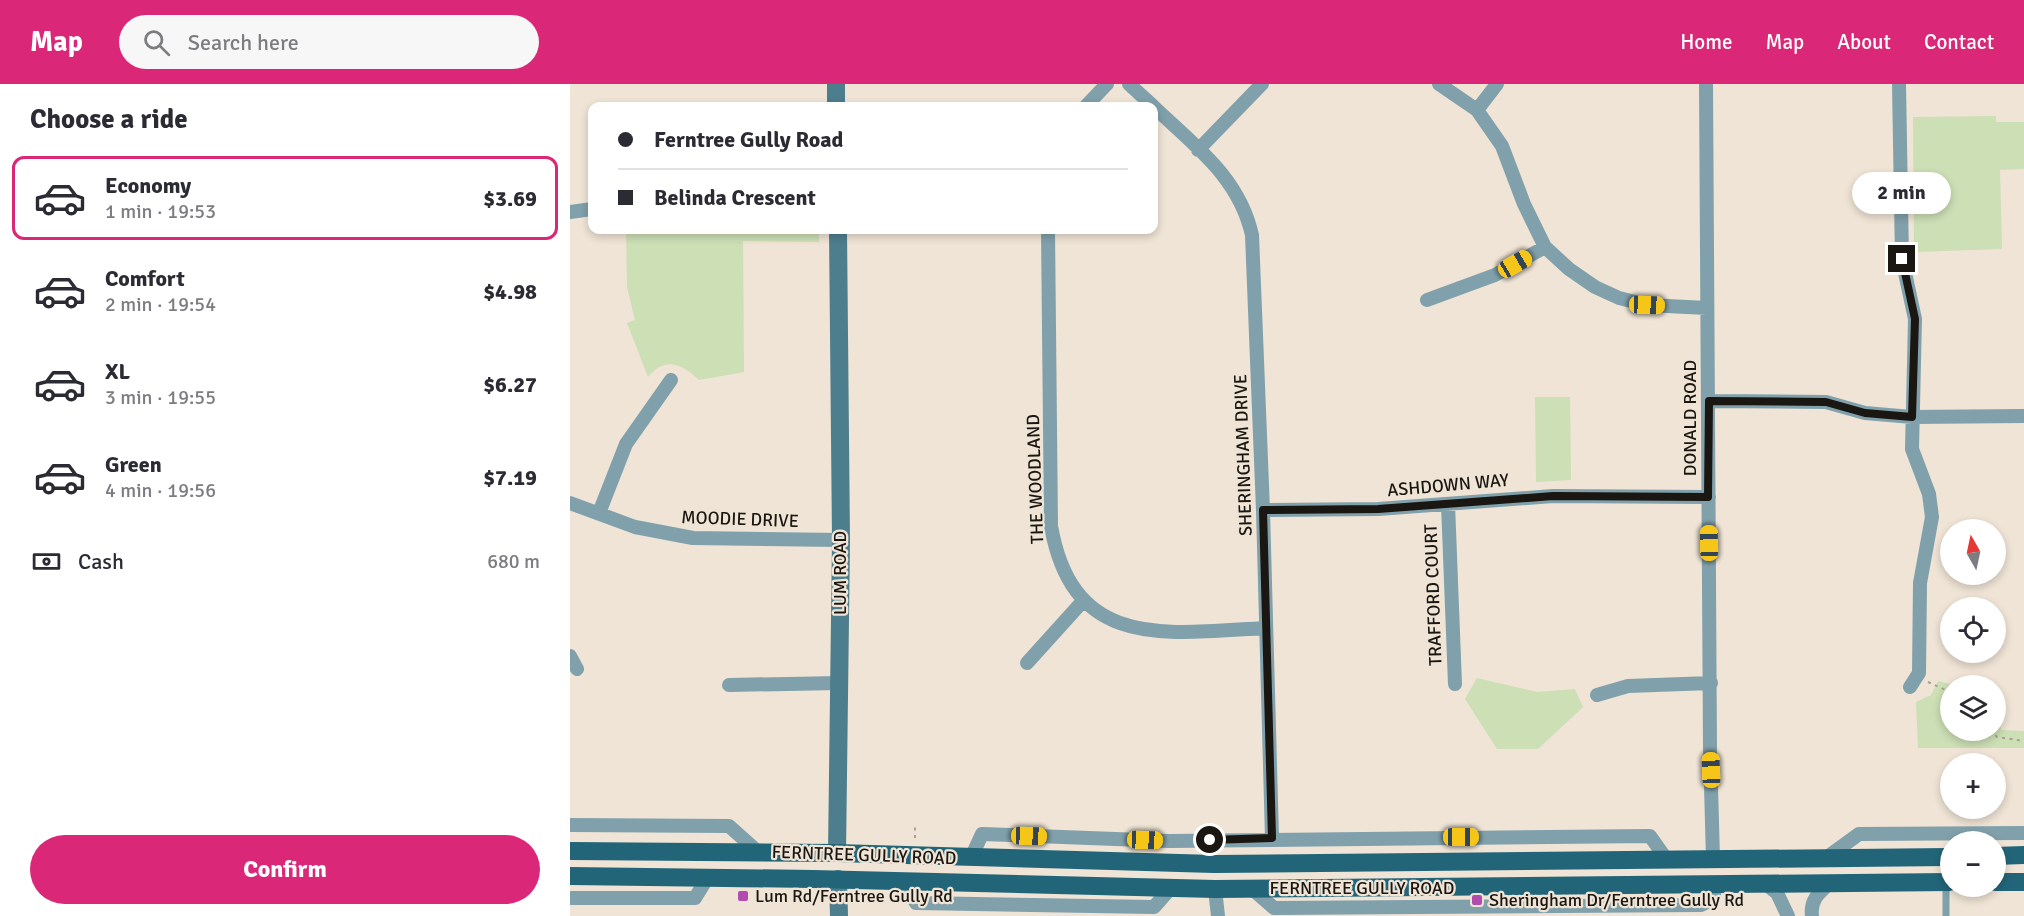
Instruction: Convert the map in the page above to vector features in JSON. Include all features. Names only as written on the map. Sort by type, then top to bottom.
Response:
[{"type":"main road","name":"FERNTREE GULLY ROAD","points":[[570,851],[709,850],[1214,864],[1940,856]]},
{"type":"main road","points":[[708,876],[709,850]]},
{"type":"main road","name":"LUM ROAD","points":[[837,853],[838,879]]},
{"type":"main road","points":[[2006,856],[2024,855]]},
{"type":"main road","points":[[1907,857],[1935,867],[1940,873]]},
{"type":"main road","points":[[971,858],[971,882]]},
{"type":"main road","points":[[1713,859],[1714,884]]},
{"type":"main road","points":[[1214,864],[1215,889]]},
{"type":"main road","name":"FERNTREE GULLY ROAD","points":[[570,876],[708,876],[1170,889],[1940,882]]},
{"type":"main road","points":[[2006,882],[2024,882]]},
{"type":"street","points":[[836,84],[836,102]]},
{"type":"street","points":[[1090,102],[1107,84]]},
{"type":"street","name":"SHERINGHAM DRIVE","points":[[1129,84],[1148,102]]},
{"type":"street","points":[[1198,150],[1262,84]]},
{"type":"street","points":[[1439,84],[1477,110],[1502,146],[1524,204],[1545,247],[1569,269],[1595,287],[1619,298],[1647,305],[1707,308]]},
{"type":"street","points":[[1477,110],[1497,84]]},
{"type":"street","name":"DONALD ROAD","points":[[1706,84],[1713,859]]},
{"type":"street","points":[[1899,84],[1902,259],[1915,319],[1912,449],[1929,494],[1932,517],[1920,583],[1919,673],[1913,682]]},
{"type":"street","name":"SHERINGHAM DRIVE","points":[[1158,112],[1226,178],[1240,198],[1252,235],[1263,510],[1272,838]]},
{"type":"street","points":[[570,212],[588,210]]},
{"type":"street","name":"LUM ROAD","points":[[837,853],[841,540],[838,234]]},
{"type":"street","name":"THE WOODLAND","points":[[1048,234],[1051,526],[1056,552],[1066,576],[1083,601],[1118,622],[1143,631],[1173,633],[1266,628]]},
{"type":"street","points":[[1427,300],[1495,276],[1545,247]]},
{"type":"street","points":[[599,513],[626,444],[671,380]]},
{"type":"street","points":[[1709,401],[1826,402],[1865,413],[1912,417],[2024,416]]},
{"type":"street","name":"ASHDOWN WAY","points":[[1263,510],[1378,509],[1553,496],[1708,497]]},
{"type":"street","name":"MOODIE DRIVE","points":[[570,504],[635,527],[693,538],[841,540]]},
{"type":"street","name":"TRAFFORD COURT","points":[[1448,504],[1455,684]]},
{"type":"street","points":[[1027,663],[1083,601]]},
{"type":"street","points":[[729,685],[839,683]]},
{"type":"street","points":[[1597,695],[1629,686],[1711,683]]},
{"type":"street","name":"FERNTREE GULLY ROAD","points":[[570,825],[729,826],[757,851]]},
{"type":"street","points":[[1826,858],[1852,834],[2024,833]]},
{"type":"street","name":"FERNTREE GULLY ROAD","points":[[971,858],[982,834],[1168,841],[1272,838],[1650,836],[1667,860]]},
{"type":"street","points":[[570,898],[695,898],[708,876]]},
{"type":"street","name":"LUM ROAD","points":[[838,879],[839,916]]},
{"type":"street","name":"FERNTREE GULLY ROAD","points":[[902,881],[916,903],[1154,908],[1170,889]]},
{"type":"street","points":[[1251,888],[1274,909],[1548,907],[1701,905],[1714,898],[1714,884]]},
{"type":"street","points":[[1812,916],[1812,904],[1829,884]]},
{"type":"street","points":[[1767,885],[1777,893],[1788,916]]},
{"type":"street","points":[[1548,886],[1548,907]]},
{"type":"street","points":[[1215,889],[1218,916]]},
{"type":"lane","points":[[1946,916],[1947,897]]},
{"type":"path","points":[[1913,682],[1940,689]]},
{"type":"path","points":[[2006,738],[2024,741]]},
{"type":"path","points":[[915,824],[915,838]]},
{"type":"green space","points":[[1996,116],[1996,122],[2024,122],[2024,169],[2000,170],[2002,249],[1914,252],[1913,117]]},
{"type":"green space","points":[[626,234],[819,234],[819,242],[743,241],[744,372],[699,380],[680,366],[667,365],[654,370],[648,377],[627,323],[635,320],[627,287]]},
{"type":"green space","points":[[1535,397],[1570,397],[1571,480],[1536,482]]},
{"type":"green space","points":[[1477,678],[1537,692],[1575,689],[1583,707],[1538,749],[1497,749],[1465,699]]},
{"type":"green space","points":[[1938,681],[1940,681],[1940,741],[2006,741],[2006,730],[2024,731],[2024,748],[1918,748],[1916,702],[1931,695]]},
{"type":"place","name":"Lum Rd/Ferntree Gully Rd","points":[[743,896]]},
{"type":"place","name":"Sheringham Dr/Ferntree Gully Rd","points":[[1477,900]]},
{"type":"route","points":[[1210,840],[1272,838],[1263,510],[1378,509],[1514,497],[1708,497],[1709,401],[1826,402],[1865,413],[1912,417],[1915,319],[1902,259]]}]
